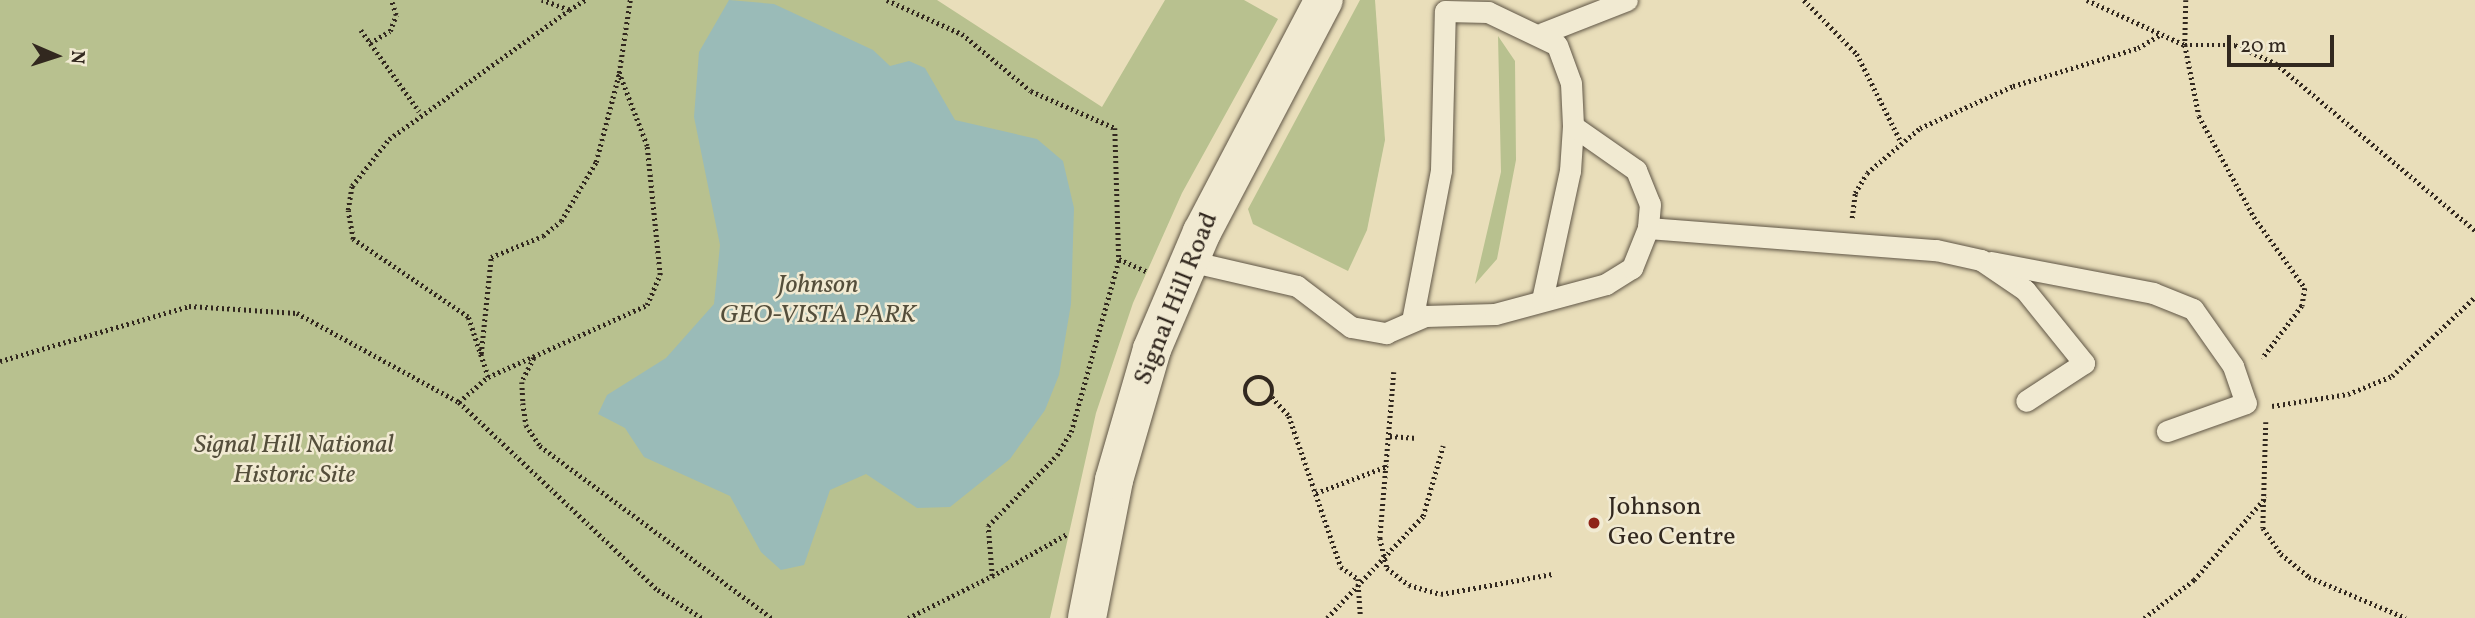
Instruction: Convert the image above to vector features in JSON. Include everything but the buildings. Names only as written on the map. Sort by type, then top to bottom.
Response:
[{"type":"street","name":"Signal Hill Road","points":[[1087,618],[1131,415],[1189,261],[1324,0]]},
{"type":"lane","points":[[1543,33],[1627,0]]},
{"type":"lane","points":[[1412,321],[1441,170],[1440,5],[1474,8],[1543,33],[1564,61],[1573,126],[1570,171],[1542,300]]},
{"type":"lane","points":[[1189,261],[1297,286],[1351,327],[1386,333],[1412,321],[1495,314],[1621,277],[1640,256],[1648,228],[1650,204],[1636,170],[1573,126]]},
{"type":"lane","points":[[1648,228],[1849,242],[1981,260],[2153,293],[2193,309],[2233,366],[2246,402],[2167,431]]},
{"type":"lane","points":[[1981,260],[2025,290],[2084,363],[2026,401]]},
{"type":"path","points":[[370,43],[390,32],[396,15],[391,0]]},
{"type":"path","points":[[542,0],[569,10]]},
{"type":"path","points":[[488,377],[468,317],[353,239],[352,186],[419,111],[585,0]]},
{"type":"path","points":[[481,356],[491,257],[543,236],[561,221],[596,162],[619,73],[630,0]]},
{"type":"path","points":[[887,0],[962,34],[1031,91],[1115,128],[1119,258],[1070,432],[1057,456],[988,526],[992,576]]},
{"type":"path","points":[[1804,0],[1843,32],[1901,142]]},
{"type":"path","points":[[2087,0],[2185,45],[2235,45],[2275,63],[2475,230]]},
{"type":"path","points":[[2186,0],[2185,45],[2199,116],[2216,152],[2305,288],[2302,306],[2268,346],[2261,368]]},
{"type":"path","points":[[361,30],[419,111]]},
{"type":"path","points":[[1849,242],[1855,193],[1901,142],[1967,104],[2138,48],[2160,35]]},
{"type":"path","points":[[459,402],[488,377],[647,305],[660,275],[647,146],[619,73]]},
{"type":"path","points":[[1119,258],[1150,273]]},
{"type":"path","points":[[2267,407],[2348,394],[2392,376],[2475,297]]},
{"type":"path","points":[[0,361],[189,306],[247,307],[297,313],[333,327],[459,402],[657,590],[702,618]]},
{"type":"path","points":[[534,358],[522,382],[523,403],[526,425],[540,446],[772,618]]},
{"type":"path","points":[[1394,372],[1382,556],[1394,577],[1441,594],[1552,574]]},
{"type":"path","points":[[1272,397],[1252,403],[1248,382],[1265,377],[1272,397],[1289,416],[1341,567],[1358,579],[1362,618]]},
{"type":"path","points":[[2265,397],[2266,496],[2263,528],[2281,554],[2309,577],[2406,618]]},
{"type":"path","points":[[1390,436],[1417,438]]},
{"type":"path","points":[[1327,618],[1358,579],[1423,516],[1443,446]]},
{"type":"path","points":[[1316,493],[1388,466]]},
{"type":"path","points":[[2144,618],[2193,580],[2266,496]]},
{"type":"path","points":[[908,618],[992,576],[1050,539],[1072,533]]},
{"type":"green space","name":"Johnson GEO-VISTA PARK","points":[[0,0],[937,0],[1102,107],[1165,0],[1244,0],[1278,19],[1182,193],[1133,303],[1096,413],[1050,618],[0,618]]},
{"type":"green space","points":[[1360,0],[1375,0],[1385,140],[1367,230],[1348,271],[1253,224],[1248,209]]},
{"type":"green space","points":[[1498,36],[1515,61],[1516,160],[1497,259],[1475,284],[1501,172]]},
{"type":"water","points":[[729,0],[774,4],[873,50],[890,66],[909,61],[925,68],[955,120],[1037,139],[1063,161],[1074,208],[1071,304],[1059,375],[1045,410],[1010,459],[950,507],[917,508],[866,474],[830,490],[804,565],[781,570],[761,552],[730,496],[644,457],[625,428],[598,414],[607,395],[666,358],[714,304],[720,245],[694,117],[699,52]]},
{"type":"place","name":"Johnson Geo Centre","points":[[1594,523]]},
{"type":"park label","name":"Signal Hill National Historic Site","points":[[294,461]]}]
